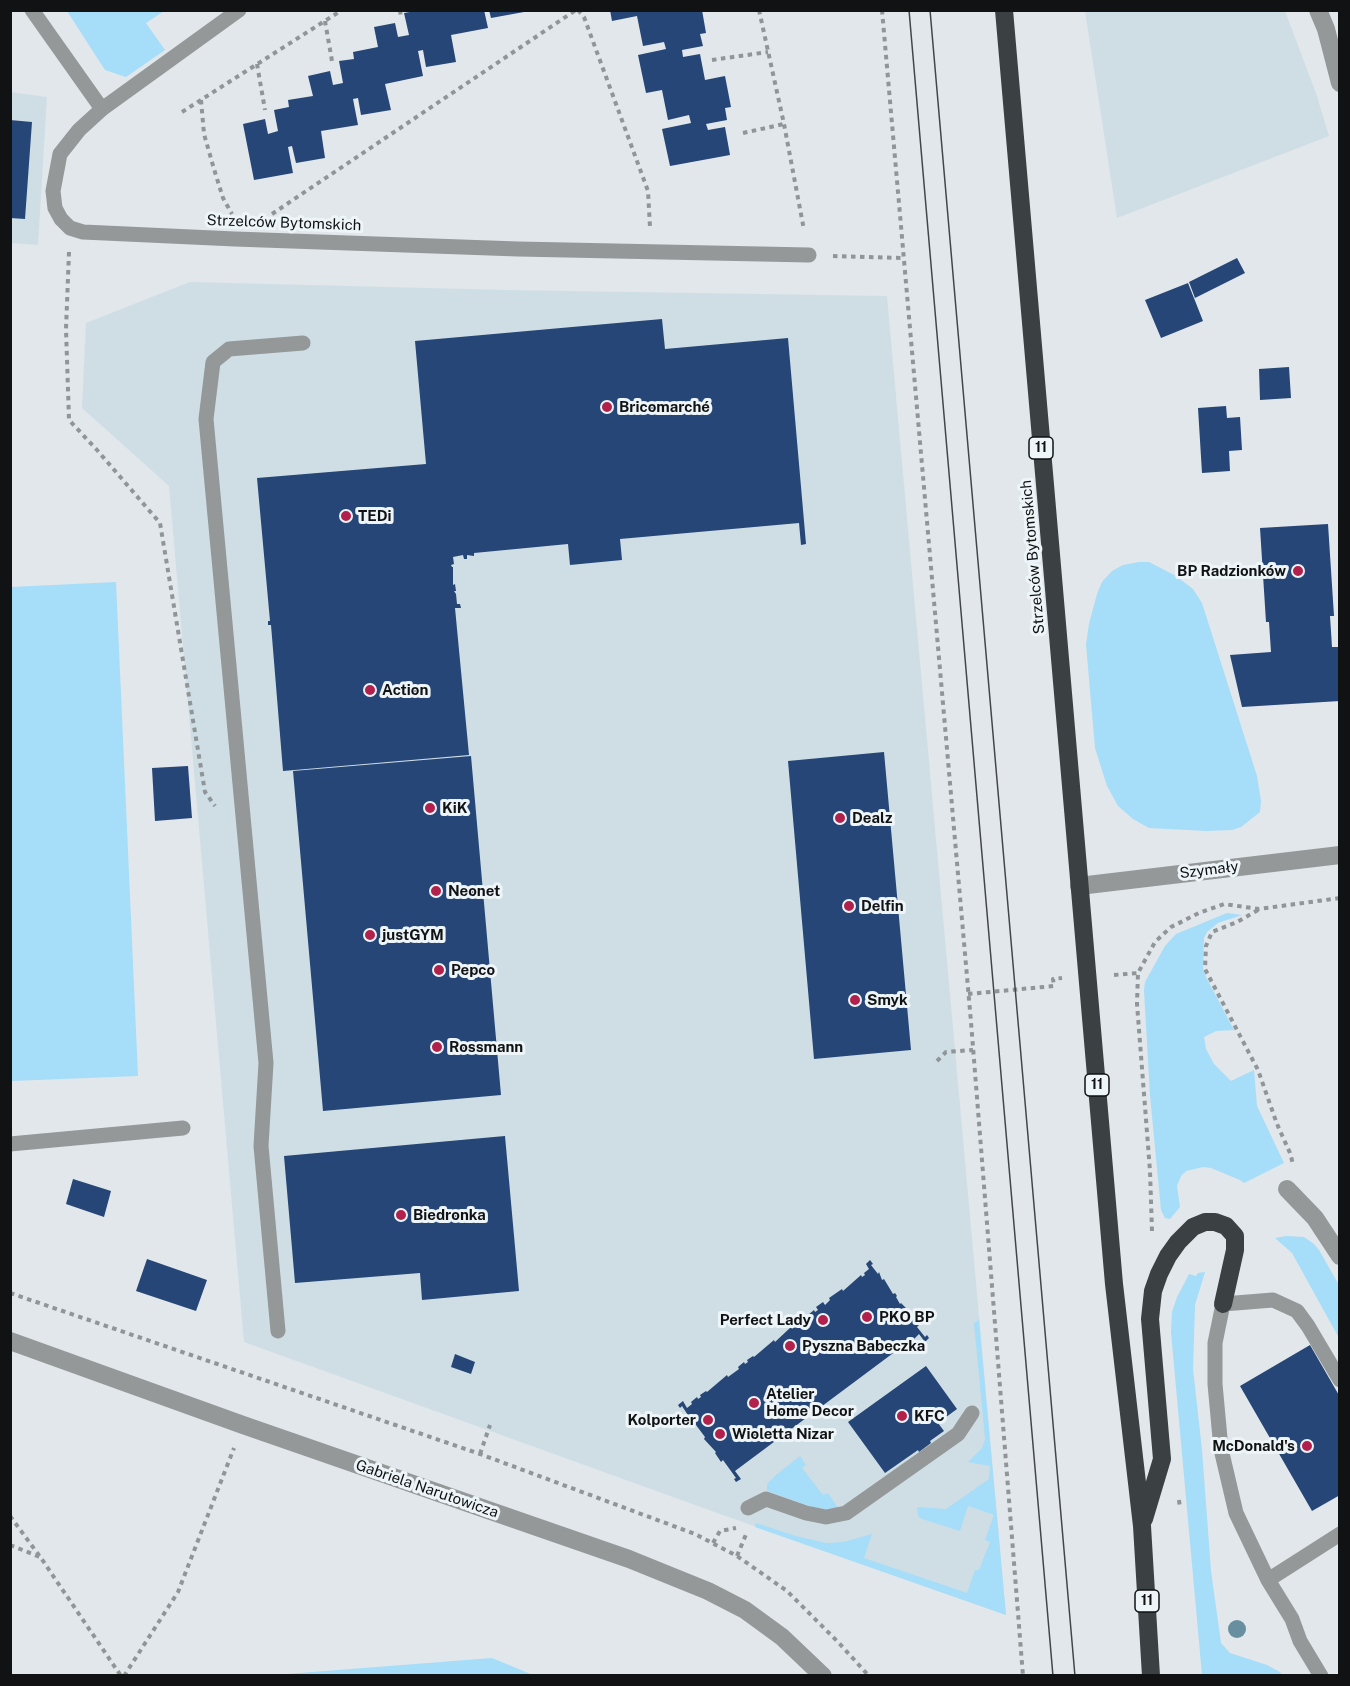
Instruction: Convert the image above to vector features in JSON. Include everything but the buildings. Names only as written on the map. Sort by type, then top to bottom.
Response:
[{"type":"highway","name":"Strzelców Bytomskich","points":[[1004,10],[1080,885]]},
{"type":"highway","name":"11","points":[[1080,885],[1114,1284],[1142,1527],[1151,1676]]},
{"type":"highway","points":[[1142,1527],[1162,1458],[1150,1319],[1153,1291],[1168,1256],[1178,1242],[1193,1227],[1205,1222],[1215,1222],[1226,1226],[1235,1236],[1235,1250],[1223,1304]]},
{"type":"street","points":[[1318,10],[1326,29],[1340,83]]},
{"type":"street","name":"Szymały","points":[[1080,885],[1340,855]]},
{"type":"street","points":[[1287,1190],[1315,1218],[1340,1256]]},
{"type":"street","name":"Gabriela Narutowicza","points":[[10,1341],[243,1425],[629,1559],[708,1591],[745,1610],[782,1637],[823,1676]]},
{"type":"lane","points":[[32,10],[102,109]]},
{"type":"lane","points":[[70,228],[55,208],[53,191],[60,154],[79,130],[102,109],[239,10]]},
{"type":"lane","name":"Strzelców Bytomskich","points":[[70,228],[83,232],[651,252],[809,255]]},
{"type":"lane","points":[[278,1331],[261,1146],[266,1063],[206,419],[213,362],[229,349],[303,343]]},
{"type":"lane","points":[[10,1144],[183,1128]]},
{"type":"lane","points":[[1321,1676],[1268,1580],[1236,1513],[1221,1449],[1215,1384],[1215,1343],[1223,1304],[1273,1300],[1297,1311],[1340,1380]]},
{"type":"lane","points":[[748,1508],[766,1499],[806,1513],[826,1517],[846,1513],[958,1434],[972,1413]]},
{"type":"lane","points":[[1268,1580],[1340,1534]]},
{"type":"path","points":[[182,112],[342,10]]},
{"type":"path","points":[[400,10],[401,18]]},
{"type":"path","points":[[759,10],[809,255],[904,258]]},
{"type":"path","points":[[882,10],[973,1050],[1023,1676]]},
{"type":"path","points":[[201,100],[204,134],[223,198],[239,236],[574,11],[584,17],[648,191],[651,252]]},
{"type":"path","points":[[325,21],[332,61]]},
{"type":"path","points":[[712,60],[768,52]]},
{"type":"path","points":[[257,64],[265,110]]},
{"type":"path","points":[[743,133],[784,124]]},
{"type":"path","points":[[70,228],[66,330],[69,420],[160,523],[205,792],[220,813]]},
{"type":"path","points":[[1138,973],[1155,942],[1171,927],[1199,913],[1224,904],[1259,909],[1340,898]]},
{"type":"path","points":[[1259,909],[1237,922],[1212,932],[1206,946],[1205,969],[1258,1070],[1290,1153],[1293,1166],[1287,1190]]},
{"type":"path","points":[[968,994],[1054,986],[1053,979]]},
{"type":"path","points":[[937,1061],[946,1052],[973,1050]]},
{"type":"path","points":[[10,1293],[480,1454],[695,1534],[737,1556],[787,1591],[869,1676]]},
{"type":"path","points":[[10,1516],[123,1676],[178,1592],[243,1425]]},
{"type":"path","points":[[480,1454],[490,1425]]},
{"type":"path","points":[[713,1543],[720,1532],[740,1528]]},
{"type":"path","points":[[10,1545],[41,1558]]},
{"type":"shaded area","points":[[67,11],[164,11],[146,23],[165,50],[126,77],[105,70]]},
{"type":"shaded area","points":[[1085,11],[1285,11],[1316,93],[1329,136],[1117,218]]},
{"type":"shaded area","points":[[10,92],[47,97],[38,245],[11,243]]},
{"type":"shaded area","points":[[190,282],[887,296],[1006,1615],[244,1342],[169,486],[82,408],[86,323]]},
{"type":"shaded area","points":[[1149,562],[1176,576],[1193,589],[1202,603],[1257,776],[1261,801],[1260,812],[1241,827],[1232,830],[1207,831],[1149,828],[1133,819],[1118,806],[1107,786],[1095,748],[1086,644],[1089,624],[1102,582],[1112,571],[1123,565]]},
{"type":"shaded area","points":[[116,582],[138,1076],[11,1081],[11,587]]},
{"type":"shaded area","points":[[1227,913],[1242,915],[1218,923],[1207,932],[1204,938],[1203,968],[1234,1030],[1216,1031],[1204,1037],[1206,1049],[1214,1064],[1231,1081],[1254,1070],[1257,1106],[1284,1163],[1244,1183],[1211,1168],[1203,1167],[1186,1171],[1177,1186],[1180,1207],[1170,1219],[1165,1218],[1161,1210],[1150,1095],[1145,982],[1165,946],[1176,934]]},
{"type":"shaded area","points":[[1304,1237],[1314,1244],[1339,1285],[1339,1338],[1292,1253],[1275,1238]]},
{"type":"shaded area","points":[[1205,1272],[1195,1305],[1193,1369],[1211,1571],[1221,1643],[1230,1653],[1267,1665],[1282,1675],[1202,1675],[1171,1332],[1172,1312],[1189,1274],[1196,1276],[1198,1273]]},
{"type":"shaded area","points":[[979,1320],[1006,1615],[755,1527],[756,1523],[826,1543],[844,1542],[872,1534],[864,1558],[967,1593],[975,1570],[979,1570],[990,1542],[985,1540],[994,1515],[968,1506],[960,1531],[922,1519],[918,1516],[917,1507],[946,1509],[989,1479],[990,1466],[968,1462],[982,1448],[985,1439],[974,1323]]},
{"type":"shaded area","points":[[800,1456],[806,1465],[802,1468],[823,1495],[828,1493],[838,1508],[815,1508],[767,1491],[767,1484]]},
{"type":"shaded area","points":[[492,1658],[533,1675],[274,1675]]},
{"type":"tram line","points":[[909,10],[1053,1676]]},
{"type":"tram line","points":[[930,10],[1075,1676]]},
{"type":"place","name":"Bricomarché","points":[[607,407]]},
{"type":"place","name":"TEDi","points":[[346,516]]},
{"type":"place","name":"BP Radzionków","points":[[1298,571]]},
{"type":"place","name":"Action","points":[[370,690]]},
{"type":"place","name":"KiK","points":[[430,808]]},
{"type":"place","name":"Dealz","points":[[840,818]]},
{"type":"place","name":"Neonet","points":[[436,891]]},
{"type":"place","name":"Delfin","points":[[849,906]]},
{"type":"place","name":"justGYM","points":[[370,935]]},
{"type":"place","name":"Pepco","points":[[439,970]]},
{"type":"place","name":"Smyk","points":[[855,1000]]},
{"type":"place","name":"Rossmann","points":[[437,1047]]},
{"type":"place","name":"Biedronka","points":[[401,1215]]},
{"type":"place","name":"PKO BP","points":[[867,1317]]},
{"type":"place","name":"Perfect Lady","points":[[823,1320]]},
{"type":"place","name":"Pyszna Babeczka","points":[[790,1346]]},
{"type":"place","name":"Atelier Home Decor","points":[[754,1403]]},
{"type":"place","name":"KFC","points":[[902,1416]]},
{"type":"place","name":"Kolporter","points":[[708,1420]]},
{"type":"place","name":"Wioletta Nizar","points":[[720,1434]]},
{"type":"place","name":"McDonald's","points":[[1307,1446]]}]
